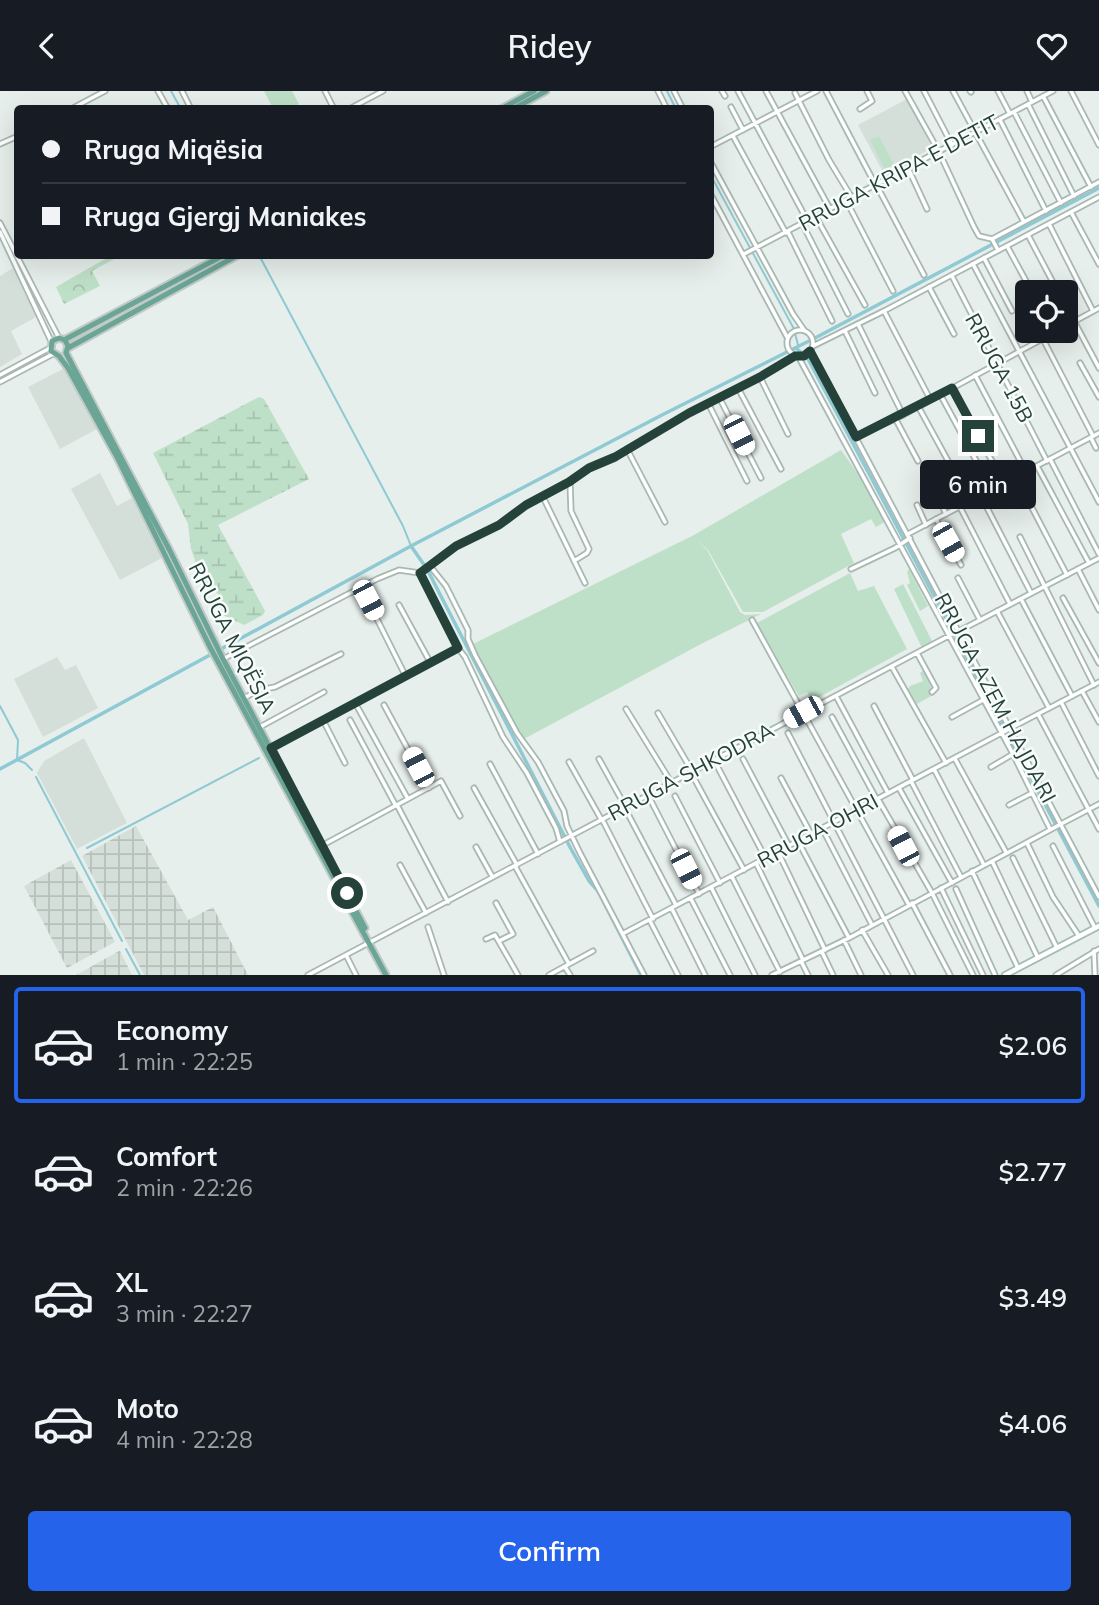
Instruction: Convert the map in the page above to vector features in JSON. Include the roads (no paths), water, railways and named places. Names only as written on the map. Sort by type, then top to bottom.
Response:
[{"type":"main road","points":[[508,105],[534,91]]},
{"type":"main road","points":[[520,105],[546,91]]},
{"type":"main road","points":[[53,350],[61,339],[216,259]]},
{"type":"main road","points":[[53,350],[67,350],[231,259]]},
{"type":"main road","name":"RRUGA MIQËSIA","points":[[61,339],[170,551],[214,648]]},
{"type":"main road","name":"RRUGA MIQËSIA","points":[[53,350],[68,368],[117,457],[214,648],[323,845],[370,941]]},
{"type":"main road","name":"RRUGA MIQËSIA","points":[[221,658],[388,975]]},
{"type":"main road","points":[[1005,975],[1097,927]]},
{"type":"street","points":[[79,105],[105,91]]},
{"type":"street","points":[[357,105],[383,91]]},
{"type":"street","points":[[722,91],[725,96]]},
{"type":"street","points":[[738,91],[808,222]]},
{"type":"street","points":[[766,91],[830,209]]},
{"type":"street","points":[[714,145],[817,91]]},
{"type":"street","points":[[826,91],[924,275]]},
{"type":"street","points":[[860,109],[872,101],[867,91]]},
{"type":"street","points":[[905,91],[939,152],[979,236],[995,244],[1007,246],[1099,198]]},
{"type":"street","points":[[924,91],[952,145]]},
{"type":"street","points":[[953,91],[1024,222]]},
{"type":"street","points":[[998,91],[1061,203]]},
{"type":"street","points":[[1027,91],[1030,103],[1074,196]]},
{"type":"street","name":"RRUGA KRIPA E DETIT","points":[[751,250],[803,225],[1053,91]]},
{"type":"street","points":[[1070,91],[1099,145]]},
{"type":"street","points":[[794,93],[852,198]]},
{"type":"street","points":[[1043,96],[1091,187]]},
{"type":"street","points":[[731,107],[743,130]]},
{"type":"street","points":[[1000,120],[1046,211]]},
{"type":"street","points":[[733,135],[832,321]]},
{"type":"street","points":[[908,168],[927,209]]},
{"type":"street","name":"RRUGA AZEM HAJDARI","points":[[714,170],[787,337],[787,348],[797,356],[901,544],[1010,729],[1099,897]]},
{"type":"street","points":[[221,658],[361,586],[399,570],[420,572],[456,546],[499,525],[508,516],[569,482],[595,464],[615,457],[719,397],[797,356],[806,355],[812,348],[984,258],[995,244],[1024,222],[1099,183]]},
{"type":"street","name":"RRUGA AZEM HAJDARI","points":[[714,199],[812,338],[812,348],[954,634]]},
{"type":"street","points":[[847,201],[893,291]]},
{"type":"street","points":[[1071,212],[1099,264]]},
{"type":"street","points":[[816,216],[864,305]]},
{"type":"street","points":[[0,223],[14,250]]},
{"type":"street","points":[[1049,224],[1093,311]]},
{"type":"street","points":[[803,225],[848,314]]},
{"type":"street","points":[[0,232],[49,333],[53,350]]},
{"type":"street","points":[[1028,235],[1052,280]]},
{"type":"street","points":[[1007,246],[1025,280]]},
{"type":"street","points":[[984,258],[1012,310]]},
{"type":"street","points":[[19,259],[61,339]]},
{"type":"street","points":[[973,264],[1099,502]]},
{"type":"street","name":"RRUGA 15B","points":[[952,276],[1099,556]]},
{"type":"street","points":[[929,287],[954,334]]},
{"type":"street","points":[[1078,319],[1099,309]]},
{"type":"street","points":[[884,311],[930,399]]},
{"type":"street","points":[[858,324],[903,415]]},
{"type":"street","points":[[1078,329],[1099,368]]},
{"type":"street","points":[[787,337],[793,331],[804,330]]},
{"type":"street","points":[[845,331],[875,393]]},
{"type":"street","points":[[856,437],[903,415],[1034,343]]},
{"type":"street","points":[[1045,343],[1096,448]]},
{"type":"street","points":[[0,375],[53,350]]},
{"type":"street","points":[[0,382],[53,350]]},
{"type":"street","points":[[1080,362],[1099,397]]},
{"type":"street","points":[[975,375],[1026,472]]},
{"type":"street","points":[[760,377],[789,434]]},
{"type":"street","points":[[738,388],[781,469]]},
{"type":"street","points":[[952,388],[1004,484]]},
{"type":"street","points":[[940,394],[1002,503]]},
{"type":"street","points":[[719,397],[761,478]]},
{"type":"street","points":[[708,403],[747,481]]},
{"type":"street","points":[[918,407],[970,501]]},
{"type":"street","points":[[895,418],[918,461]]},
{"type":"street","points":[[851,569],[901,544],[936,519],[1099,433]]},
{"type":"street","points":[[627,449],[665,522]]},
{"type":"street","points":[[1037,466],[1089,563]]},
{"type":"street","points":[[928,477],[946,514]]},
{"type":"street","points":[[1016,477],[1067,575]]},
{"type":"street","points":[[569,482],[572,513],[589,549],[574,561]]},
{"type":"street","points":[[542,496],[585,583]]},
{"type":"street","points":[[981,496],[1031,593]]},
{"type":"street","points":[[917,505],[926,525]]},
{"type":"street","points":[[960,507],[1010,604]]},
{"type":"street","points":[[936,519],[961,565]]},
{"type":"street","points":[[1020,537],[1097,683]]},
{"type":"street","name":"RRUGA SHKODRA","points":[[307,975],[1099,556]]},
{"type":"street","points":[[429,567],[446,586],[468,630],[468,639],[475,655],[517,733],[538,762],[564,811],[570,836],[644,975]]},
{"type":"street","points":[[1078,569],[1099,610]]},
{"type":"street","points":[[420,572],[508,747],[527,773],[562,841]]},
{"type":"street","points":[[958,578],[980,620]]},
{"type":"street","points":[[361,586],[405,675]]},
{"type":"street","points":[[1021,599],[1072,696]]},
{"type":"street","points":[[1063,599],[1099,663]]},
{"type":"street","points":[[399,605],[430,662]]},
{"type":"street","points":[[997,611],[1049,708]]},
{"type":"street","points":[[752,620],[950,975]]},
{"type":"street","points":[[954,634],[983,700],[1052,828]]},
{"type":"street","points":[[271,748],[458,648]]},
{"type":"street","points":[[917,653],[936,688],[932,692]]},
{"type":"street","points":[[244,698],[259,690],[275,687],[341,654]]},
{"type":"street","points":[[891,667],[946,763]]},
{"type":"street","name":"RRUGA OHRI","points":[[624,933],[1097,683]]},
{"type":"street","points":[[1082,691],[1099,722]]},
{"type":"street","points":[[260,727],[324,692]]},
{"type":"street","points":[[836,696],[888,793]]},
{"type":"street","points":[[952,717],[983,700]]},
{"type":"street","points":[[1061,702],[1099,776]]},
{"type":"street","points":[[384,705],[429,788]]},
{"type":"street","points":[[874,706],[961,877]]},
{"type":"street","points":[[358,708],[408,799]]},
{"type":"street","points":[[626,709],[671,782]]},
{"type":"street","points":[[658,713],[692,771]]},
{"type":"street","points":[[1038,714],[1099,829]]},
{"type":"street","points":[[832,717],[932,893],[973,975]]},
{"type":"street","points":[[323,720],[345,762]]},
{"type":"street","points":[[350,720],[448,902]]},
{"type":"street","points":[[788,733],[913,975]]},
{"type":"street","points":[[991,767],[1013,754]]},
{"type":"street","points":[[599,758],[625,806]]},
{"type":"street","points":[[955,758],[1006,852]]},
{"type":"street","points":[[743,759],[789,846]]},
{"type":"street","points":[[714,760],[766,859]]},
{"type":"street","points":[[569,762],[602,819],[678,975]]},
{"type":"street","points":[[489,764],[538,854]]},
{"type":"street","points":[[934,769],[984,865]]},
{"type":"street","points":[[781,778],[811,834]]},
{"type":"street","points":[[695,780],[744,870]]},
{"type":"street","points":[[323,845],[442,781],[460,816]]},
{"type":"street","points":[[474,788],[567,965],[569,975]]},
{"type":"street","points":[[899,788],[952,883]]},
{"type":"street","points":[[1009,805],[1032,793]]},
{"type":"street","points":[[648,795],[699,894]]},
{"type":"street","points":[[675,796],[720,883]]},
{"type":"street","points":[[772,975],[824,951],[1099,804]]},
{"type":"street","points":[[628,814],[705,975]]},
{"type":"street","points":[[822,828],[872,925]]},
{"type":"street","points":[[798,841],[861,975]]},
{"type":"street","points":[[1027,843],[1054,897],[1079,936]]},
{"type":"street","points":[[1053,846],[1097,927]]},
{"type":"street","points":[[476,847],[492,877]]},
{"type":"street","points":[[778,852],[833,975]]},
{"type":"street","points":[[1013,858],[1057,948]]},
{"type":"street","points":[[992,861],[1038,958]]},
{"type":"street","points":[[756,864],[808,975]]},
{"type":"street","points":[[400,865],[426,913]]},
{"type":"street","points":[[972,871],[1021,975]]},
{"type":"street","points":[[732,876],[780,972]]},
{"type":"street","points":[[711,887],[755,975]]},
{"type":"street","points":[[941,888],[983,975]]},
{"type":"street","points":[[956,889],[995,975]]},
{"type":"street","points":[[691,898],[730,975]]},
{"type":"street","points":[[496,903],[513,934],[499,941]]},
{"type":"street","points":[[428,927],[444,975]]},
{"type":"street","points":[[862,930],[888,975]]},
{"type":"street","points":[[486,939],[493,935],[499,941],[518,975]]},
{"type":"street","points":[[1056,975],[1097,950]]},
{"type":"street","points":[[1095,975],[1097,950]]},
{"type":"street","points":[[549,975],[593,951]]},
{"type":"street","points":[[346,954],[356,975]]},
{"type":"waterway","points":[[171,91],[179,105]]},
{"type":"waterway","points":[[667,91],[674,105]]},
{"type":"waterway","points":[[714,181],[794,329]]},
{"type":"waterway","points":[[815,338],[1099,188]]},
{"type":"waterway","points":[[261,259],[403,526],[411,546]]},
{"type":"waterway","points":[[795,333],[797,349]]},
{"type":"waterway","points":[[791,350],[811,340]]},
{"type":"waterway","points":[[797,349],[803,354]]},
{"type":"waterway","points":[[0,769],[411,546],[787,352]]},
{"type":"waterway","points":[[807,357],[1099,906]]},
{"type":"waterway","points":[[411,546],[427,569],[571,849],[589,881],[598,891],[641,975]]},
{"type":"waterway","points":[[0,706],[18,740],[17,760],[32,770]]},
{"type":"waterway","points":[[87,848],[259,758]]},
{"type":"waterway","points":[[36,777],[122,941]]},
{"type":"waterway","points":[[126,949],[140,975]]}]
